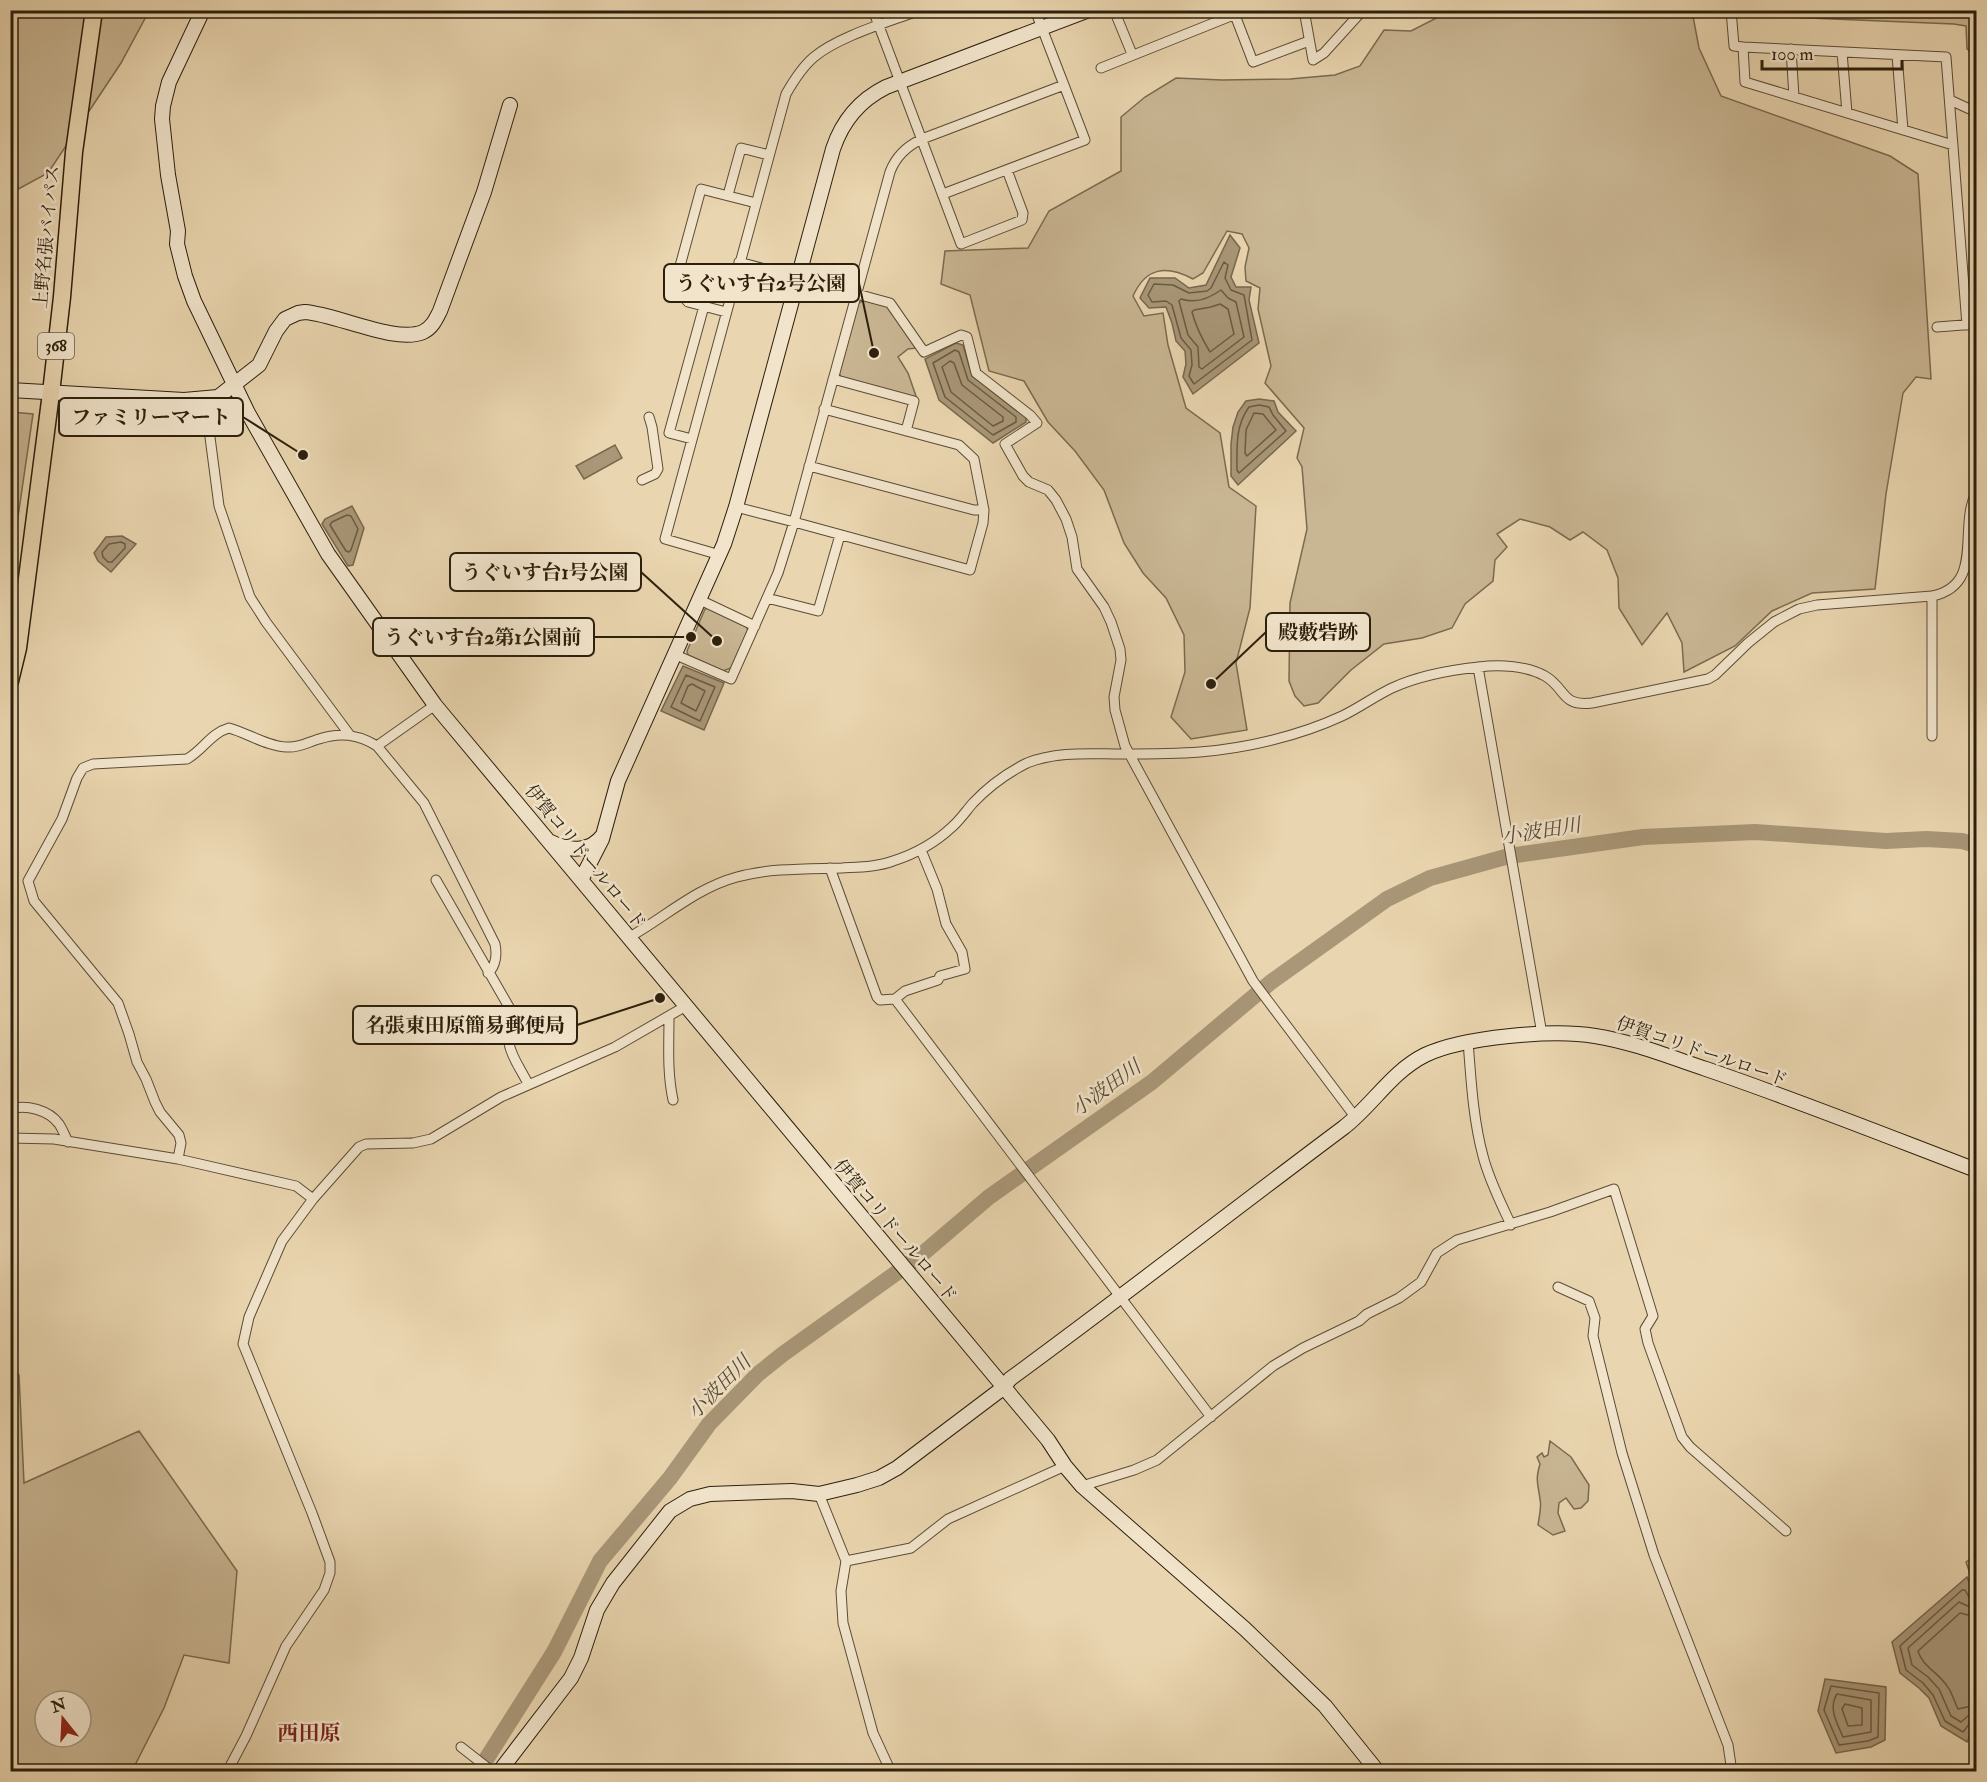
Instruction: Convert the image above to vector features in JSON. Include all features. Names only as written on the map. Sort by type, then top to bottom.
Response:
[{"type":"highway","name":"上野名張バイパス","points":[[10,681],[18,648],[51,393],[62,297],[74,152],[94,10]]},
{"type":"street","name":"伊賀コリドールロード","points":[[203,10],[169,82],[162,119],[168,175],[178,231],[177,244],[194,302],[248,412],[328,554],[435,705],[1003,1388],[1010,1379],[1356,1118],[1404,1068],[1438,1049],[1468,1041],[1542,1034],[1593,1035],[1644,1048],[1733,1079],[1977,1170]]},
{"type":"street","points":[[873,10],[962,244],[1022,220],[1023,213],[1006,170]]},
{"type":"street","points":[[720,555],[665,539],[786,94],[803,67],[831,45],[920,10]]},
{"type":"street","points":[[943,194],[1085,140],[1035,10]]},
{"type":"street","points":[[581,880],[605,832],[618,781],[720,555],[736,507],[839,132],[852,113],[872,95],[900,82],[1089,10]]},
{"type":"street","points":[[1114,10],[1132,54]]},
{"type":"street","points":[[1101,68],[1246,10]]},
{"type":"street","points":[[1304,10],[1313,60],[1324,53],[1363,10]]},
{"type":"street","points":[[1734,12],[1734,46],[1743,48],[1946,57],[1972,324],[1937,327]]},
{"type":"street","points":[[1234,13],[1253,62],[1309,41]]},
{"type":"street","points":[[1743,48],[1745,82],[1953,145]]},
{"type":"street","points":[[1791,49],[1794,97]]},
{"type":"street","points":[[1842,52],[1847,113]]},
{"type":"street","points":[[1896,55],[1903,130]]},
{"type":"street","points":[[676,655],[730,679],[755,626],[784,557],[892,166],[903,152],[922,139],[1064,85]]},
{"type":"street","points":[[1950,100],[1977,112]]},
{"type":"street","points":[[10,390],[199,400],[218,397],[259,365],[280,325],[298,313],[313,312],[401,335],[416,334],[427,330],[434,323],[440,311],[466,243],[510,105]]},
{"type":"street","points":[[728,195],[741,148],[769,155]]},
{"type":"street","points":[[726,312],[688,302],[682,295],[677,277],[701,189],[756,203]]},
{"type":"street","points":[[739,262],[890,303],[924,352],[962,334],[967,337],[976,373],[1037,423],[1005,444],[1023,477],[1048,490],[1059,506],[1072,537],[1077,569],[1104,607],[1113,629],[1121,660],[1114,697],[1115,710],[1125,746],[1253,981],[1356,1118]]},
{"type":"street","points":[[669,433],[704,306]]},
{"type":"street","points":[[833,379],[914,401],[906,431]]},
{"type":"street","points":[[212,409],[208,422],[219,506],[250,597],[349,734]]},
{"type":"street","points":[[736,507],[970,570],[983,523],[984,510],[974,459],[959,445],[824,409]]},
{"type":"street","points":[[642,480],[656,474],[658,469],[651,422],[669,433],[692,439]]},
{"type":"street","points":[[809,466],[974,510],[984,510]]},
{"type":"street","points":[[628,938],[695,894],[719,882],[751,874],[884,865],[921,850],[955,825],[983,792],[999,780],[1027,764],[1049,757],[1072,754],[1199,752],[1240,747],[1321,725],[1343,716],[1396,686],[1419,678],[1478,667],[1504,666],[1544,675],[1570,701],[1582,705],[1689,684],[1715,675],[1774,622],[1808,606],[1932,596],[1949,591],[1962,576],[1966,564],[1971,508],[1977,493]]},
{"type":"street","points":[[767,598],[819,611],[840,535]]},
{"type":"street","points":[[1932,596],[1932,736]]},
{"type":"street","points":[[700,600],[755,626]]},
{"type":"street","points":[[1478,667],[1542,1034]]},
{"type":"street","points":[[377,746],[435,705]]},
{"type":"street","points":[[178,1159],[181,1143],[179,1135],[160,1112],[155,1102],[137,1062],[118,1003],[34,900],[28,881],[53,838],[82,768],[93,764],[187,759],[213,735],[229,728],[247,733],[270,744],[287,747],[349,734],[360,737],[377,746],[424,803],[495,944],[495,961],[493,969],[488,973]]},
{"type":"street","points":[[549,841],[564,848],[576,850],[598,841],[605,832]]},
{"type":"street","points":[[831,868],[877,998],[880,1000],[895,999],[905,991],[938,980],[940,976],[965,969],[962,952],[946,924],[937,889],[921,850]]},
{"type":"street","points":[[436,880],[513,1014],[514,1023],[508,1040],[528,1084]]},
{"type":"street","points":[[895,999],[1211,1417]]},
{"type":"street","points":[[227,1772],[246,1736],[286,1646],[324,1590],[330,1573],[330,1562],[312,1513],[243,1344],[249,1317],[282,1241],[313,1199],[352,1154],[366,1143],[423,1142],[501,1097],[615,1047],[686,1006]]},
{"type":"street","points":[[669,1017],[667,1062],[673,1100]]},
{"type":"street","points":[[1468,1041],[1476,1120],[1483,1157],[1511,1225]]},
{"type":"street","points":[[10,1109],[32,1108],[48,1114],[59,1123],[68,1142]]},
{"type":"street","points":[[10,1138],[54,1139],[178,1159],[296,1186],[313,1199]]},
{"type":"street","points":[[1082,1486],[1134,1470],[1157,1460],[1283,1359],[1359,1321],[1367,1314],[1399,1298],[1421,1282],[1437,1252],[1457,1240],[1511,1225],[1614,1189],[1653,1317],[1645,1329],[1648,1343],[1682,1437],[1690,1447],[1786,1531]]},
{"type":"street","points":[[1558,1287],[1589,1301],[1595,1318],[1593,1336],[1622,1453],[1654,1555],[1728,1745],[1732,1772]]},
{"type":"street","points":[[461,1747],[495,1771],[571,1678],[581,1658],[597,1610],[613,1583],[670,1511],[690,1499],[710,1494],[792,1491],[819,1494],[879,1478],[897,1468],[1003,1388],[1048,1440],[1082,1486],[1245,1629],[1325,1706],[1378,1772]]},
{"type":"street","points":[[846,1561],[911,1548],[948,1519],[1065,1466]]},
{"type":"street","points":[[819,1494],[846,1561],[841,1591],[843,1623],[873,1733],[891,1772]]},
{"type":"shaded area","points":[[1452,10],[1692,11],[1699,48],[1721,96],[1890,156],[1918,174],[1931,379],[1916,377],[1903,393],[1886,494],[1875,589],[1812,593],[1772,611],[1735,646],[1684,672],[1682,643],[1667,613],[1642,645],[1619,608],[1618,578],[1607,550],[1583,532],[1570,540],[1550,527],[1520,519],[1497,534],[1507,547],[1495,560],[1493,581],[1465,604],[1452,628],[1422,638],[1384,644],[1351,670],[1318,703],[1304,706],[1295,696],[1289,681],[1290,603],[1307,529],[1302,467],[1297,458],[1304,428],[1265,383],[1271,366],[1258,309],[1260,288],[1246,281],[1245,267],[1249,248],[1242,234],[1227,231],[1203,273],[1193,279],[1174,272],[1158,271],[1144,279],[1133,296],[1144,316],[1163,313],[1168,345],[1186,408],[1220,433],[1229,487],[1256,506],[1250,608],[1236,663],[1247,730],[1191,739],[1171,717],[1185,672],[1184,635],[1166,598],[1143,573],[1124,543],[1104,490],[1075,451],[1048,422],[1024,381],[989,371],[970,295],[941,284],[945,251],[1028,248],[1049,211],[1121,171],[1121,117],[1145,97],[1176,78],[1290,79],[1335,75],[1360,66],[1384,30],[1411,31]]},
{"type":"shaded area","points":[[11,11],[149,11],[121,63],[48,173],[11,193]]},
{"type":"shaded area","points":[[1751,11],[1976,11],[1976,55],[1967,49],[1966,26],[1760,16]]},
{"type":"shaded area","points":[[864,300],[887,306],[917,348],[908,349],[898,357],[908,373],[917,399],[842,379],[839,373],[857,304]]},
{"type":"shaded area","points":[[10,412],[33,414],[11,565]]},
{"type":"shaded area","points":[[708,608],[746,625],[748,631],[731,668],[723,671],[688,655],[687,651],[705,609]]},
{"type":"shaded area","points":[[10,1367],[19,1375],[24,1483],[139,1431],[237,1571],[229,1663],[184,1655],[164,1708],[132,1771],[11,1771]]},
{"type":"shaded area","points":[[1550,1441],[1571,1457],[1589,1485],[1588,1501],[1581,1508],[1574,1509],[1566,1498],[1559,1503],[1558,1513],[1565,1531],[1553,1535],[1538,1525],[1541,1505],[1537,1478],[1540,1464],[1537,1457],[1542,1453],[1544,1457],[1548,1455]]},
{"type":"shaded area","points":[[1976,1555],[1976,1591],[1966,1562]]},
{"type":"water","points":[[1230,235],[1240,248],[1231,277],[1236,287],[1251,287],[1249,300],[1259,343],[1193,394],[1183,377],[1186,364],[1185,351],[1176,341],[1166,307],[1149,308],[1140,298],[1150,278],[1175,278],[1189,288],[1206,285]]},
{"type":"water","points":[[956,343],[963,345],[972,376],[1026,417],[1026,422],[993,443],[939,400],[925,359]]},
{"type":"water","points":[[1259,399],[1274,401],[1278,412],[1296,431],[1238,485],[1231,476],[1233,427],[1238,412],[1246,401]]},
{"type":"water","points":[[615,445],[622,458],[584,479],[576,466]]},
{"type":"water","points":[[352,506],[364,528],[353,565],[348,566],[322,524],[325,519]]},
{"type":"water","points":[[122,536],[136,544],[111,572],[98,561],[94,553],[106,537]]},
{"type":"water","points":[[683,666],[724,683],[704,730],[661,711]]},
{"type":"water","points":[[1967,1577],[1976,1601],[1976,1723],[1967,1742],[1941,1726],[1929,1698],[1900,1673],[1892,1642]]},
{"type":"water","points":[[1825,1679],[1886,1687],[1885,1740],[1871,1747],[1836,1753],[1818,1711]]},
{"type":"waterway","name":"小波田川","points":[[478,1772],[554,1652],[600,1561],[670,1478],[709,1424],[758,1374],[920,1256],[989,1197],[1152,1082],[1271,982],[1387,899],[1430,878],[1509,856],[1643,837],[1755,832],[1886,841],[1926,839],[1962,841],[1976,845]]},
{"type":"place","name":"うぐいす台2号公園","points":[[874,353]]},
{"type":"place","name":"ファミリーマート","points":[[303,455]]},
{"type":"place","name":"うぐいす台2第1公園前","points":[[691,637]]},
{"type":"place","name":"うぐいす台1号公園","points":[[717,641]]},
{"type":"place","name":"殿藪砦跡","points":[[1211,684]]},
{"type":"place","name":"名張東田原簡易郵便局","points":[[660,998]]},
{"type":"district","name":"西田原","points":[[309,1733]]}]
